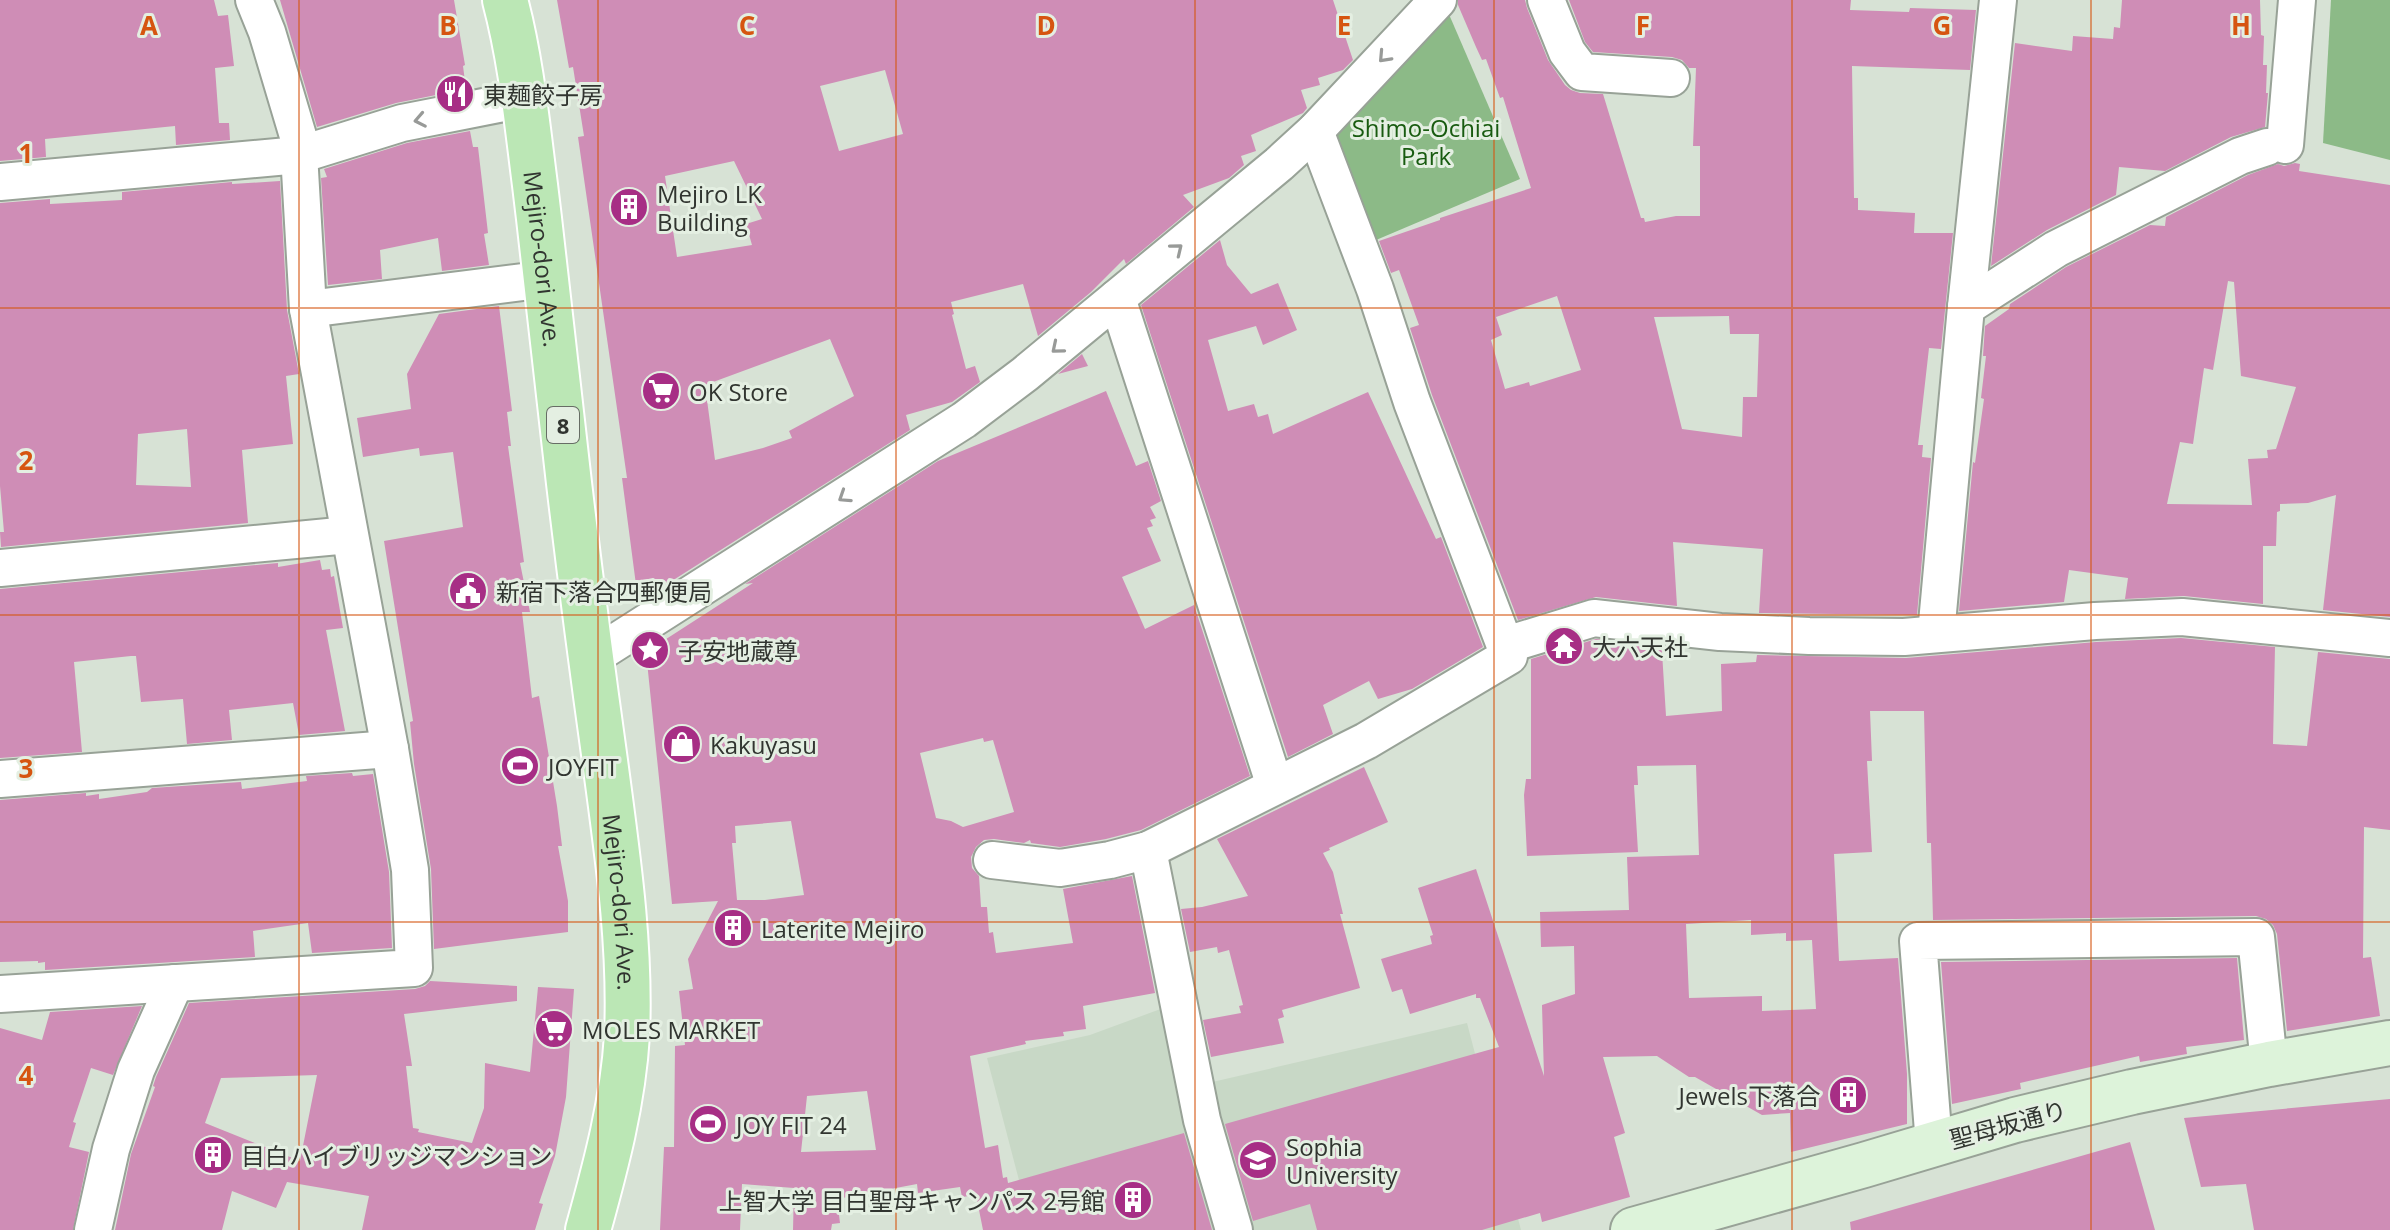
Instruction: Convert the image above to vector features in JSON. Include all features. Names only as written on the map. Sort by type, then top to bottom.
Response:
[{"type":"main road","name":"Mejiro-dori Ave.","points":[[505,0],[524,99],[626,942],[627,1036],[621,1092],[611,1145],[588,1230]]},
{"type":"street","points":[[0,994],[414,968],[410,870],[308,309],[298,136],[267,32],[254,0]]},
{"type":"street","points":[[591,658],[964,420],[1025,374],[1279,164],[1315,131],[1438,0]]},
{"type":"street","points":[[1546,0],[1567,52],[1582,72],[1671,78]]},
{"type":"street","points":[[1936,634],[1998,0]]},
{"type":"street","points":[[1966,307],[2056,249],[2240,156],[2276,146],[2297,0]]},
{"type":"street","points":[[0,182],[299,155],[402,123],[524,99]]},
{"type":"street","points":[[992,860],[1060,868],[1148,850],[1366,741],[1509,656],[1412,402],[1375,289],[1315,131]]},
{"type":"street","points":[[308,309],[547,279]]},
{"type":"street","points":[[1117,298],[1275,786]]},
{"type":"street","points":[[0,568],[349,535]]},
{"type":"street","points":[[1506,645],[1594,618],[1720,632],[1904,637],[2182,617],[2390,638]]},
{"type":"street","points":[[0,779],[390,749]]},
{"type":"street","points":[[1148,850],[1202,1120],[1234,1230]]},
{"type":"street","points":[[1934,1144],[1918,941],[2256,937],[2269,1064]]},
{"type":"street","points":[[93,1230],[111,1149],[136,1070],[175,983]]},
{"type":"street","name":"聖母坂通り","points":[[1633,1230],[2044,1113],[2269,1064],[2390,1043]]},
{"type":"shaded area","name":"Sophia University","points":[[1166,1007],[1182,1089],[1467,1023],[1521,1230],[1032,1230],[987,1058],[1090,1035]]},
{"type":"green space","points":[[2331,0],[2390,0],[2390,160],[2323,143]]},
{"type":"green space","name":"Shimo-Ochiai Park","points":[[1448,12],[1520,179],[1369,243],[1329,137]]},
{"type":"building","points":[[0,0],[214,0],[218,16],[228,15],[234,66],[215,68],[219,123],[229,123],[230,140],[176,145],[175,126],[45,139],[46,157],[0,161]]},
{"type":"building","points":[[280,0],[454,0],[466,89],[396,103],[317,127]]},
{"type":"building","points":[[557,0],[1333,0],[1353,60],[1343,70],[1318,78],[1320,85],[1301,90],[1307,108],[1303,113],[1251,135],[1256,151],[1241,156],[1244,165],[1229,178],[1183,195],[1194,207],[1126,264],[1124,259],[1091,292],[1038,336],[1023,284],[951,302],[966,369],[975,366],[980,382],[952,402],[906,415],[910,430],[638,600],[622,478],[627,478],[578,137],[584,136],[573,67],[569,68]],"holes":[[[885,70],[903,134],[839,151],[820,86]],[[734,161],[762,219],[746,224],[752,245],[677,257],[665,176]],[[830,339],[854,396],[789,431],[792,438],[715,460],[705,385]]]},
{"type":"building","points":[[1458,0],[1525,0],[1548,60],[1565,85],[1580,93],[1603,94],[1641,218],[1645,222],[1676,216],[1700,216],[1700,146],[1693,146],[1696,68],[1689,68],[1682,60],[1672,57],[1593,52],[1585,42],[1569,0],[1851,0],[1850,10],[1976,10],[1970,70],[1852,66],[1854,198],[1858,198],[1858,210],[1915,213],[1914,233],[1953,233],[1941,349],[1929,348],[1918,445],[1923,445],[1922,457],[1931,458],[1917,615],[1759,613],[1763,549],[1673,542],[1677,606],[1596,597],[1518,620],[1432,395],[1410,328],[1419,325],[1399,270],[1391,273],[1379,241],[1531,188],[1503,97],[1500,98],[1486,59],[1482,60]],"holes":[[[1557,296],[1581,370],[1530,386],[1529,382],[1505,389],[1491,340],[1502,335],[1496,317]],[[1729,316],[1730,334],[1759,334],[1757,397],[1743,397],[1742,437],[1682,429],[1654,317]]]},
{"type":"building","points":[[2122,0],[2260,0],[2263,65],[2267,65],[2265,127],[2231,137],[2165,171],[2119,167],[2116,195],[2047,230],[1991,266],[2015,43],[2072,51],[2073,36],[2113,39],[2114,27],[2120,28]]},
{"type":"building","points":[[470,131],[473,147],[478,147],[489,265],[442,271],[438,238],[380,250],[382,279],[328,285],[321,178],[327,177],[324,169],[407,143]]},
{"type":"building","points":[[2295,163],[2300,164],[2299,171],[2390,185],[2390,617],[2323,610],[2336,495],[2308,503],[2280,504],[2276,546],[2263,546],[2263,604],[2184,596],[2125,599],[2128,578],[2069,570],[2064,602],[1959,611],[1973,462],[1984,399],[1981,398],[1986,356],[1983,356],[1985,326],[2009,309],[2010,304],[2066,267],[2150,225],[2165,226],[2166,217],[2248,175],[2278,164]],"holes":[[[2228,281],[2234,282],[2241,376],[2296,387],[2276,449],[2267,450],[2268,458],[2248,459],[2252,505],[2167,504],[2180,442],[2193,444],[2204,368],[2213,370]]]},
{"type":"building","points":[[280,181],[287,310],[299,374],[286,376],[293,444],[242,450],[248,523],[1,547],[0,532],[4,532],[0,486],[0,203],[50,199],[50,204],[122,200],[122,192]],"holes":[[[187,429],[191,487],[136,485],[138,434]]]},
{"type":"building","points":[[1220,240],[1227,265],[1251,294],[1278,283],[1297,330],[1263,345],[1256,326],[1208,340],[1228,411],[1254,404],[1258,417],[1268,414],[1273,434],[1368,392],[1436,539],[1441,537],[1483,647],[1412,689],[1378,699],[1369,681],[1323,705],[1333,734],[1288,757],[1141,305]]},
{"type":"building","points":[[499,306],[512,411],[507,412],[511,446],[508,446],[524,562],[520,563],[530,612],[522,612],[532,698],[539,696],[557,806],[562,846],[558,846],[568,901],[568,932],[434,949],[431,869],[414,764],[410,722],[413,721],[384,541],[463,527],[453,452],[420,456],[419,448],[363,457],[357,418],[411,409],[407,374],[439,314]]},
{"type":"building","points":[[1082,354],[1088,366],[1058,374]]},
{"type":"building","points":[[1106,391],[1136,466],[1148,461],[1161,501],[1150,507],[1156,518],[1150,520],[1153,526],[1147,528],[1161,561],[1122,577],[1145,629],[1194,605],[1250,776],[1141,830],[1060,847],[1031,843],[1030,840],[1024,843],[994,839],[984,840],[976,847],[971,857],[972,868],[979,876],[981,907],[987,907],[989,933],[993,932],[996,953],[1073,943],[1063,889],[1132,876],[1155,993],[1083,1006],[1086,1029],[970,1056],[985,1148],[998,1145],[1003,1178],[1007,1177],[1008,1183],[1184,1133],[1212,1230],[983,1230],[976,1195],[962,1197],[960,1187],[918,1193],[917,1184],[837,1199],[840,1223],[832,1224],[831,1230],[793,1230],[794,1188],[742,1184],[740,1230],[660,1230],[664,1147],[674,1147],[675,1046],[685,1045],[679,991],[693,989],[688,959],[718,901],[672,904],[646,652],[753,583],[745,584],[938,461]],"holes":[[[983,738],[984,742],[993,740],[1014,812],[963,827],[936,818],[920,753]],[[791,821],[804,895],[737,900],[732,843],[736,843],[735,826]],[[867,1091],[876,1150],[801,1152],[807,1096]]]},
{"type":"building","points":[[320,560],[322,570],[330,569],[331,577],[334,576],[343,628],[326,630],[345,731],[299,735],[293,703],[229,710],[232,740],[187,744],[183,699],[141,702],[136,656],[131,656],[74,662],[82,752],[0,758],[0,589],[278,563],[278,567]]},
{"type":"building","points":[[2181,638],[2275,647],[2273,744],[2307,746],[2318,652],[2390,659],[2390,830],[2364,827],[2363,958],[2371,957],[2380,1016],[2287,1031],[2277,934],[2266,919],[2256,916],[1933,920],[1931,843],[1927,843],[1924,711],[1870,711],[1872,761],[1867,761],[1872,852],[1834,854],[1839,961],[1898,958],[1907,1074],[1907,1124],[1791,1152],[1790,1113],[1762,1115],[1695,1077],[1689,1077],[1657,1056],[1603,1057],[1625,1133],[1614,1137],[1630,1197],[1542,1222],[1540,1213],[1482,1230],[1317,1230],[1310,1204],[1253,1221],[1225,1124],[1499,1047],[1476,994],[1410,1014],[1402,989],[1392,992],[1381,959],[1432,944],[1430,936],[1433,935],[1418,888],[1476,869],[1544,1076],[1542,1005],[1575,994],[1574,946],[1541,947],[1540,912],[1629,910],[1627,857],[1699,855],[1696,765],[1637,766],[1638,785],[1634,785],[1638,852],[1527,856],[1524,795],[1526,779],[1531,779],[1531,659],[1596,639],[1680,649],[1680,652],[1662,652],[1666,716],[1722,711],[1721,664],[1756,662],[1757,655],[1906,658]],"holes":[[[1751,920],[1751,935],[1786,933],[1786,941],[1812,940],[1816,1009],[1762,1011],[1762,996],[1689,998],[1686,924]]]},
{"type":"building","points":[[1364,767],[1388,822],[1323,853],[1333,872],[1343,914],[1340,914],[1360,988],[1282,1010],[1284,1017],[1278,1019],[1284,1043],[1211,1057],[1203,1020],[1241,1013],[1239,1006],[1243,1005],[1229,950],[1218,953],[1217,947],[1190,952],[1181,909],[1248,896],[1217,839]]},
{"type":"building","points":[[352,773],[353,776],[373,774],[389,872],[392,948],[312,953],[308,923],[253,931],[255,957],[45,970],[45,962],[0,962],[0,800],[86,793],[86,796],[99,794],[99,799],[147,792],[152,788],[241,782],[242,789],[307,781],[306,776]]},
{"type":"building","points":[[2237,958],[2244,1040],[2186,1047],[2187,1054],[2140,1062],[2139,1056],[2020,1083],[2021,1089],[1952,1104],[1941,962]]},
{"type":"building","points":[[430,981],[517,986],[517,1001],[404,1014],[412,1066],[406,1066],[413,1128],[419,1129],[418,1132],[472,1143],[484,1108],[485,1063],[530,1072],[538,987],[574,989],[566,1097],[555,1156],[539,1203],[543,1204],[535,1230],[362,1230],[369,1196],[287,1182],[276,1208],[232,1191],[222,1230],[115,1230],[131,1154],[153,1086],[189,1003],[425,986]],"holes":[[[317,1075],[300,1161],[205,1123],[221,1078]]]},
{"type":"building","points":[[142,1006],[113,1075],[91,1068],[73,1122],[76,1123],[69,1147],[89,1152],[73,1230],[0,1230],[0,1028],[42,1040],[50,1012]]},
{"type":"building","points":[[2390,1099],[2390,1230],[2254,1230],[2246,1184],[2201,1187],[2184,1118]]},
{"type":"building","points":[[2130,1142],[2155,1230],[1851,1230],[1850,1222]]},
{"type":"place","name":"東麺餃子房","points":[[455,94]]},
{"type":"place","name":"Mejiro LK Building","points":[[629,207]]},
{"type":"place","name":"OK Store","points":[[661,391]]},
{"type":"place","name":"新宿下落合四郵便局","points":[[468,591]]},
{"type":"place","name":"大六天社","points":[[1564,646]]},
{"type":"place","name":"子安地蔵尊","points":[[650,650]]},
{"type":"place","name":"Kakuyasu","points":[[682,744]]},
{"type":"place","name":"JOYFIT","points":[[520,766]]},
{"type":"place","name":"Laterite Mejiro","points":[[733,928]]},
{"type":"place","name":"MOLES MARKET","points":[[554,1029]]},
{"type":"place","name":"Jewels下落合","points":[[1848,1095]]},
{"type":"place","name":"JOY FIT 24","points":[[708,1124]]},
{"type":"place","name":"目白ハイブリッジマンション","points":[[213,1155]]},
{"type":"place","name":"Sophia University","points":[[1258,1160]]},
{"type":"place","name":"上智大学 目白聖母キャンパス 2号館","points":[[1133,1200]]}]
